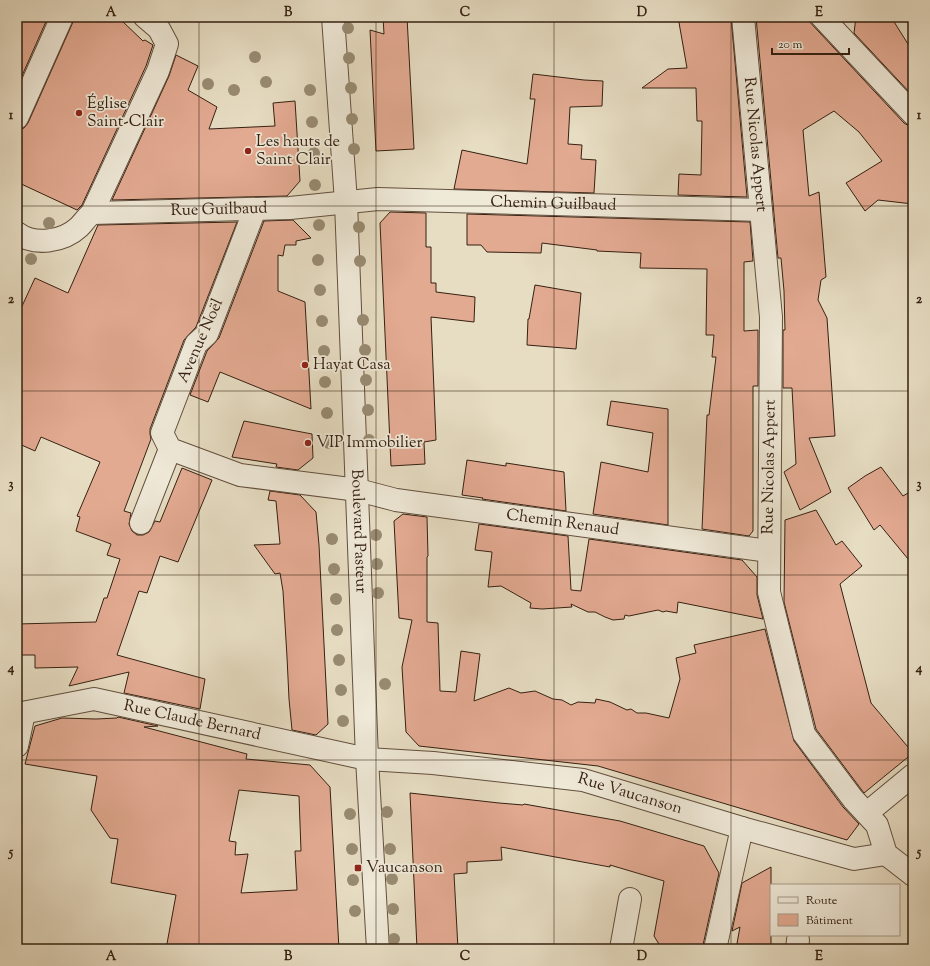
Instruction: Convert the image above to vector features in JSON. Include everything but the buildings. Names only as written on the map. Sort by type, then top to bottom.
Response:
[{"type":"street","points":[[17,118],[62,17]]},
{"type":"street","points":[[19,241],[44,241],[62,238],[78,228],[92,213],[158,71],[167,44],[159,29],[145,17]]},
{"type":"street","name":"Boulevard Pasteur","points":[[333,17],[346,202],[367,759],[378,949]]},
{"type":"street","name":"Rue Nicolas Appert","points":[[743,17],[772,318],[769,551],[770,592],[804,734],[853,798],[877,825],[886,854]]},
{"type":"street","points":[[832,20],[913,114]]},
{"type":"street","name":"Chemin Guilbaud","points":[[346,202],[378,199],[761,210]]},
{"type":"street","name":"Rue Guilbaud","points":[[92,213],[290,208],[346,202]]},
{"type":"street","name":"Avenue Noël","points":[[170,449],[162,433],[196,344],[208,334],[255,209]]},
{"type":"street","points":[[141,523],[170,449],[240,474],[358,490]]},
{"type":"street","name":"Chemin Renaud","points":[[358,490],[396,500],[769,551]]},
{"type":"street","name":"Rue Claude Bernard","points":[[20,713],[94,698],[367,759]]},
{"type":"street","points":[[17,746],[20,713]]},
{"type":"street","name":"Rue Vaucanson","points":[[367,759],[433,763],[583,780],[742,828],[854,859],[886,854]]},
{"type":"street","points":[[867,812],[913,775]]},
{"type":"street","points":[[715,949],[742,828]]},
{"type":"street","points":[[886,854],[913,875]]},
{"type":"street","points":[[621,949],[630,899]]},
{"type":"place","name":"Église Saint-Clair","points":[[79,113]]},
{"type":"place","name":"Les hauts de Saint Clair","points":[[248,151]]},
{"type":"place","name":"Hayat Casa","points":[[305,365]]},
{"type":"place","name":"VIP Immobilier","points":[[308,443]]},
{"type":"place","name":"Vaucanson","points":[[358,868]]}]
